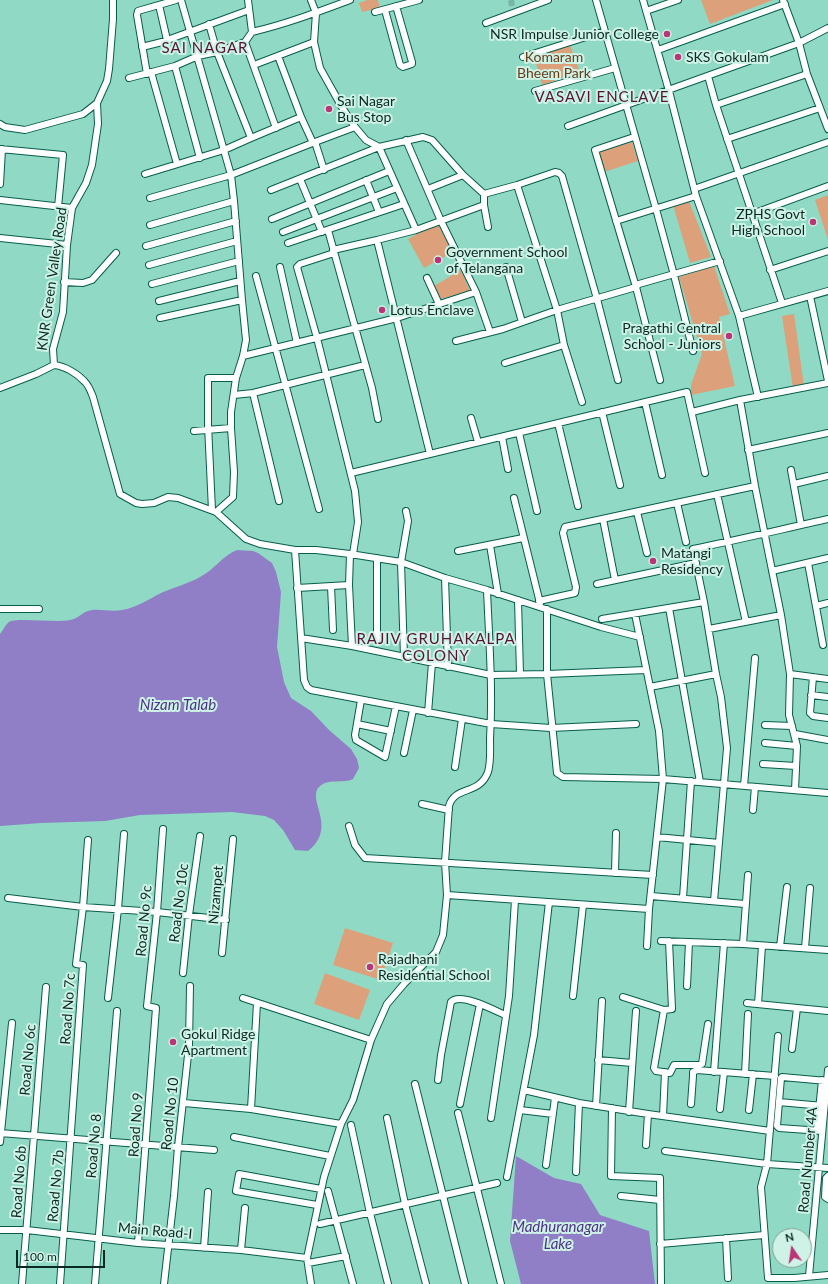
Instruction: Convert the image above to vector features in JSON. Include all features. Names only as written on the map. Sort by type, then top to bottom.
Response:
[{"type":"street","name":"KNR Green Valley Road","points":[[0,388],[36,374],[54,365],[53,349],[63,312],[67,245],[72,208],[86,183],[96,147],[98,124],[97,103],[107,81],[109,69],[113,0]]},
{"type":"street","points":[[146,0],[147,8]]},
{"type":"street","points":[[172,0],[138,11],[137,15],[142,47],[177,164]]},
{"type":"street","points":[[181,0],[231,175],[246,340],[236,378],[231,412],[234,497],[214,511]]},
{"type":"street","points":[[248,0],[252,32]]},
{"type":"street","points":[[311,0],[316,13],[314,42],[320,68],[355,127],[366,140],[379,147],[416,230]]},
{"type":"street","points":[[129,78],[175,66],[198,56],[217,52],[245,42],[252,32],[316,13],[350,0]]},
{"type":"street","points":[[375,12],[419,0]]},
{"type":"street","points":[[486,23],[548,0]]},
{"type":"street","points":[[596,0],[634,137],[656,208],[693,351]]},
{"type":"street","points":[[643,0],[658,50],[696,196],[740,316],[758,397]]},
{"type":"street","points":[[646,11],[678,0]]},
{"type":"street","points":[[658,50],[784,2],[799,43],[807,74],[828,128]]},
{"type":"street","points":[[159,5],[167,40]]},
{"type":"street","points":[[385,10],[399,63],[401,67],[408,66],[412,64],[412,62],[396,6]]},
{"type":"street","points":[[512,6],[515,13]]},
{"type":"street","points":[[142,47],[167,40],[249,10]]},
{"type":"street","points":[[209,24],[217,52],[251,138]]},
{"type":"street","points":[[568,126],[669,91],[799,43],[828,28]]},
{"type":"street","points":[[523,57],[605,31]]},
{"type":"street","points":[[245,42],[276,128]]},
{"type":"street","points":[[254,65],[314,42]]},
{"type":"street","points":[[278,56],[301,117],[314,143],[324,170]]},
{"type":"street","points":[[175,66],[200,158]]},
{"type":"street","points":[[535,91],[615,68]]},
{"type":"street","points":[[716,105],[807,74]]},
{"type":"street","points":[[708,76],[738,173],[782,303]]},
{"type":"street","points":[[0,124],[5,127],[25,130],[83,114],[97,103]]},
{"type":"street","points":[[727,139],[820,108]]},
{"type":"street","points":[[145,174],[224,150],[301,117]]},
{"type":"street","points":[[150,198],[231,175],[355,127]]},
{"type":"street","points":[[271,190],[379,147],[423,137],[432,140],[463,175],[484,194],[484,205],[488,227]]},
{"type":"street","points":[[634,137],[595,150],[636,287],[660,380]]},
{"type":"street","points":[[406,140],[441,221],[476,292],[490,332]]},
{"type":"street","points":[[694,189],[828,142]]},
{"type":"street","points":[[0,184],[1,149],[63,155],[58,207]]},
{"type":"street","points":[[272,219],[390,171]]},
{"type":"street","points":[[484,194],[555,172],[562,176],[618,380]]},
{"type":"street","points":[[428,189],[463,175]]},
{"type":"street","points":[[300,179],[310,204],[325,231],[334,252],[372,388],[378,419]]},
{"type":"street","points":[[366,180],[379,212]]},
{"type":"street","points":[[517,185],[556,310],[564,345],[582,402]]},
{"type":"street","points":[[752,214],[828,186]]},
{"type":"street","points":[[283,232],[397,188]]},
{"type":"street","points":[[616,221],[696,196]]},
{"type":"street","points":[[0,200],[72,208]]},
{"type":"street","points":[[150,225],[234,201]]},
{"type":"street","points":[[288,243],[404,204]]},
{"type":"street","points":[[352,646],[350,585],[352,554],[358,522],[355,491],[317,338],[297,267],[300,264],[334,252],[416,230],[484,205]]},
{"type":"street","points":[[146,246],[236,221]]},
{"type":"street","points":[[0,238],[67,245]]},
{"type":"street","points":[[377,240],[430,454]]},
{"type":"street","points":[[149,265],[237,242]]},
{"type":"street","points":[[770,270],[828,251]]},
{"type":"street","points":[[64,282],[83,283],[92,280],[116,253]]},
{"type":"street","points":[[152,284],[239,261]]},
{"type":"street","points":[[456,341],[490,332],[556,310],[636,287],[640,284],[720,261]]},
{"type":"street","points":[[280,267],[297,343]]},
{"type":"street","points":[[506,267],[522,322]]},
{"type":"street","points":[[256,276],[319,509]]},
{"type":"street","points":[[427,278],[439,304]]},
{"type":"street","points":[[158,301],[240,281]]},
{"type":"street","points":[[740,316],[828,291]]},
{"type":"street","points":[[243,356],[397,318],[476,292]]},
{"type":"street","points":[[692,412],[740,400],[828,382],[810,296]]},
{"type":"street","points":[[160,318],[242,300]]},
{"type":"street","points":[[505,363],[564,345]]},
{"type":"street","points":[[54,365],[61,366],[81,378],[87,384],[93,397],[120,494],[136,503],[142,504],[154,502],[168,497],[178,498],[214,511],[246,539],[260,544],[295,550],[316,550],[352,554],[401,562],[445,578],[518,600],[540,604],[547,609],[601,627],[640,637]]},
{"type":"street","points":[[234,395],[253,393],[365,365]]},
{"type":"street","points":[[214,511],[208,429],[208,378],[236,378]]},
{"type":"street","points":[[351,473],[687,392],[705,473]]},
{"type":"street","points":[[253,393],[279,501]]},
{"type":"street","points":[[740,400],[748,450],[781,615],[790,674],[788,707],[797,746],[795,790]]},
{"type":"street","points":[[646,402],[662,475]]},
{"type":"street","points":[[602,412],[620,485]]},
{"type":"street","points":[[471,418],[478,442]]},
{"type":"street","points":[[558,423],[578,506]]},
{"type":"street","points":[[194,431],[231,428]]},
{"type":"street","points":[[519,432],[537,511]]},
{"type":"street","points":[[748,450],[828,434]]},
{"type":"street","points":[[502,437],[508,469]]},
{"type":"street","points":[[791,470],[801,525]]},
{"type":"street","points":[[794,484],[828,476]]},
{"type":"street","points":[[540,604],[573,594],[576,591],[563,533],[565,527],[755,486]]},
{"type":"street","points":[[717,494],[746,622]]},
{"type":"street","points":[[514,498],[540,604]]},
{"type":"street","points":[[678,503],[686,542]]},
{"type":"street","points":[[404,657],[401,562],[408,521],[406,511]]},
{"type":"street","points":[[637,512],[646,553]]},
{"type":"street","points":[[603,519],[615,580]]},
{"type":"street","points":[[714,901],[727,748],[721,697],[693,549],[828,519]]},
{"type":"street","points":[[458,551],[523,538]]},
{"type":"street","points":[[490,545],[498,594]]},
{"type":"street","points":[[295,550],[304,680],[307,687],[311,690],[491,724],[551,728],[636,724]]},
{"type":"street","points":[[377,558],[377,638]]},
{"type":"street","points":[[772,571],[828,558]]},
{"type":"street","points":[[597,584],[696,563]]},
{"type":"street","points":[[808,563],[823,645]]},
{"type":"street","points":[[445,578],[448,666]]},
{"type":"street","points":[[297,588],[350,585]]},
{"type":"street","points":[[331,586],[333,630]]},
{"type":"street","points":[[310,1284],[308,1261],[321,1189],[341,1124],[353,1100],[371,1040],[387,1004],[404,984],[436,952],[443,935],[447,895],[445,862],[451,799],[460,793],[475,788],[485,779],[488,770],[491,724],[491,675],[487,590]]},
{"type":"street","points":[[518,600],[520,674]]},
{"type":"street","points":[[602,619],[704,602]]},
{"type":"street","points":[[816,606],[828,603]]},
{"type":"street","points":[[0,608],[39,609]]},
{"type":"street","points":[[669,608],[700,782]]},
{"type":"street","points":[[547,609],[547,674],[551,728],[557,773],[563,777],[663,779],[828,793]]},
{"type":"street","points":[[635,614],[659,731],[663,779],[646,946]]},
{"type":"street","points":[[709,629],[781,615]]},
{"type":"street","points":[[301,638],[352,646],[491,675],[646,670]]},
{"type":"street","points":[[744,786],[755,658]]},
{"type":"street","points":[[428,713],[432,663]]},
{"type":"street","points":[[650,687],[716,674]]},
{"type":"street","points":[[790,674],[828,679]]},
{"type":"street","points":[[813,677],[810,711],[811,715],[828,718]]},
{"type":"street","points":[[811,695],[828,697]]},
{"type":"street","points":[[362,700],[355,735],[356,740],[385,757],[396,706]]},
{"type":"street","points":[[404,753],[413,710]]},
{"type":"street","points":[[455,767],[462,719]]},
{"type":"street","points":[[357,724],[391,731]]},
{"type":"street","points":[[765,725],[792,726]]},
{"type":"street","points":[[795,734],[828,740]]},
{"type":"street","points":[[765,743],[797,746]]},
{"type":"street","points":[[763,764],[796,766]]},
{"type":"street","points":[[683,898],[691,781]]},
{"type":"street","points":[[753,810],[755,787]]},
{"type":"street","points":[[422,804],[449,810]]},
{"type":"street","points":[[349,826],[356,845],[364,858],[653,875]]},
{"type":"street","name":"Road No 9c","points":[[156,1008],[147,1006],[157,912],[163,829]]},
{"type":"street","points":[[615,873],[616,832]]},
{"type":"street","points":[[108,998],[118,909],[124,834]]},
{"type":"street","name":"Road No 10c","points":[[183,973],[200,836]]},
{"type":"street","points":[[657,838],[718,843]]},
{"type":"street","name":"Nizampet","points":[[222,954],[233,839]]},
{"type":"street","name":"Road No 7c","points":[[72,1139],[83,965],[76,964],[83,907],[88,840]]},
{"type":"street","points":[[743,944],[748,875]]},
{"type":"street","points":[[780,947],[787,887]]},
{"type":"street","points":[[805,948],[810,888]]},
{"type":"street","points":[[447,895],[649,909]]},
{"type":"street","points":[[651,896],[745,904]]},
{"type":"street","points":[[8,898],[83,907],[157,912],[226,920]]},
{"type":"street","points":[[490,1118],[509,996],[515,900]]},
{"type":"street","points":[[507,1177],[534,1034],[549,902]]},
{"type":"street","points":[[573,996],[582,905]]},
{"type":"street","points":[[661,941],[743,944],[828,950]]},
{"type":"street","points":[[623,998],[664,1010],[672,1009],[669,941]]},
{"type":"street","points":[[686,986],[689,942]]},
{"type":"street","points":[[714,1072],[724,943]]},
{"type":"street","points":[[758,1004],[762,946]]},
{"type":"street","name":"Road No 10","points":[[164,1284],[189,1046],[190,986]]},
{"type":"street","name":"Road No 6c","points":[[34,1135],[46,987]]},
{"type":"street","points":[[243,998],[371,1040]]},
{"type":"street","points":[[438,1080],[451,1002],[456,999],[480,1004],[505,1015]]},
{"type":"street","points":[[596,1106],[602,1001]]},
{"type":"street","points":[[252,1108],[257,1003]]},
{"type":"street","points":[[747,1003],[828,1011]]},
{"type":"street","points":[[460,1104],[480,1004]]},
{"type":"street","name":"Road No 9","points":[[138,1243],[147,1144],[156,1008]]},
{"type":"street","points":[[792,1049],[797,1008]]},
{"type":"street","points":[[664,1010],[654,1068],[656,1071],[670,1073],[674,1065],[702,1064],[708,1024]]},
{"type":"street","name":"Road No 8","points":[[95,1284],[117,1011]]},
{"type":"street","points":[[630,1112],[636,1011]]},
{"type":"street","points":[[745,1074],[748,1014]]},
{"type":"street","points":[[0,1142],[12,1024]]},
{"type":"street","points":[[778,1036],[767,1164],[761,1187],[768,1278],[794,1281],[810,1276],[828,1275]]},
{"type":"street","points":[[598,1060],[632,1063]]},
{"type":"street","points":[[691,1104],[693,1072],[697,1070],[775,1076]]},
{"type":"street","name":"Road Number 4A","points":[[810,1276],[819,1168],[824,1081],[828,1070]]},
{"type":"street","points":[[663,1116],[665,1072]]},
{"type":"street","points":[[720,1109],[724,1072]]},
{"type":"street","points":[[749,1110],[753,1074]]},
{"type":"street","points":[[820,1130],[779,1128],[777,1124],[782,1077],[824,1081]]},
{"type":"street","points":[[415,1084],[465,1284]]},
{"type":"street","points":[[524,1090],[579,1103],[630,1112],[770,1131]]},
{"type":"street","points":[[546,1165],[555,1098]]},
{"type":"street","points":[[779,1102],[822,1106]]},
{"type":"street","points":[[184,1103],[252,1108],[341,1124]]},
{"type":"street","points":[[576,1172],[579,1103]]},
{"type":"street","points":[[612,1108],[611,1176],[660,1178],[661,1284]]},
{"type":"street","points":[[520,1110],[553,1114]]},
{"type":"street","points":[[458,1113],[501,1284]]},
{"type":"street","points":[[646,1145],[648,1114]]},
{"type":"street","points":[[387,1118],[405,1204],[426,1284]]},
{"type":"street","points":[[351,1125],[370,1212],[388,1284]]},
{"type":"street","points":[[0,1133],[214,1150]]},
{"type":"street","name":"Road No 6b","points":[[22,1284],[28,1230],[34,1135]]},
{"type":"street","points":[[234,1138],[330,1156]]},
{"type":"street","name":"Road No 7b","points":[[60,1284],[72,1139]]},
{"type":"street","points":[[665,1151],[767,1164],[828,1168]]},
{"type":"street","points":[[317,1205],[236,1191],[239,1174],[321,1189]]},
{"type":"street","points":[[828,1176],[826,1178],[825,1197],[828,1200]]},
{"type":"street","points":[[320,1224],[497,1183]]},
{"type":"street","points":[[328,1191],[353,1284]]},
{"type":"street","points":[[204,1248],[208,1192]]},
{"type":"street","points":[[620,1196],[660,1200]]},
{"type":"street","points":[[241,1250],[245,1208]]},
{"type":"street","name":"Main Road-I","points":[[0,1230],[28,1230],[138,1243],[241,1250],[308,1261],[346,1256]]},
{"type":"street","points":[[660,1244],[764,1235]]},
{"type":"street","points":[[726,1238],[728,1278]]},
{"type":"green space","points":[[367,0],[378,0],[380,8],[362,12],[359,3]]},
{"type":"green space","points":[[701,0],[773,0],[710,24]]},
{"type":"green space","name":"Komaram Bheem Park","points":[[570,45],[580,72],[542,85],[534,56]]},
{"type":"green space","points":[[632,142],[638,161],[604,172],[598,152]]},
{"type":"green space","points":[[828,195],[828,240],[815,200]]},
{"type":"green space","points":[[689,201],[711,257],[690,263],[673,205]]},
{"type":"green space","name":"Government School of Telangana","points":[[437,223],[453,252],[424,268],[408,239]]},
{"type":"green space","points":[[714,266],[730,314],[719,317],[735,386],[691,395],[691,385],[702,354],[679,277]]},
{"type":"green space","points":[[461,270],[470,291],[441,299],[434,286]]},
{"type":"green space","points":[[794,314],[804,386],[793,388],[782,316]]},
{"type":"green space","points":[[345,928],[393,943],[381,980],[333,965]]},
{"type":"green space","points":[[325,973],[370,990],[359,1020],[314,1004]]},
{"type":"water","name":"Nizam Talab","points":[[237,550],[253,551],[258,553],[272,563],[276,572],[281,592],[277,647],[284,682],[291,698],[311,711],[329,730],[351,749],[357,759],[359,768],[353,779],[328,782],[320,786],[316,792],[321,823],[321,833],[317,842],[308,851],[295,850],[283,830],[274,820],[265,816],[232,812],[140,815],[105,821],[0,826],[0,634],[7,624],[9,622],[20,620],[64,621],[76,618],[92,610],[118,611],[127,609],[161,593],[191,582],[210,571],[227,556]]},
{"type":"water","name":"Madhuranagar Lake","points":[[516,1156],[554,1178],[581,1184],[600,1215],[649,1231],[655,1284],[521,1284],[510,1241]]},
{"type":"tunnel","points":[[511,0],[512,6]]},
{"type":"place","name":"NSR Impulse Junior College","points":[[667,34]]},
{"type":"place","name":"SKS Gokulam","points":[[678,57]]},
{"type":"place","name":"Sai Nagar Bus Stop","points":[[329,109]]},
{"type":"place","name":"ZPHS Govt High School","points":[[813,222]]},
{"type":"place","name":"Government School of Telangana","points":[[438,260]]},
{"type":"place","name":"Lotus Enclave","points":[[382,310]]},
{"type":"place","name":"Pragathi Central School - Juniors","points":[[729,336]]},
{"type":"place","name":"Matangi Residency","points":[[653,561]]},
{"type":"place","name":"Rajadhani Residential School","points":[[370,967]]},
{"type":"place","name":"Gokul Ridge Apartment","points":[[173,1042]]},
{"type":"district","name":"SAI NAGAR","points":[[205,48]]},
{"type":"district","name":"VASAVI ENCLAVE","points":[[602,97]]},
{"type":"district","name":"RAJIV GRUHAKALPA COLONY","points":[[436,648]]}]
